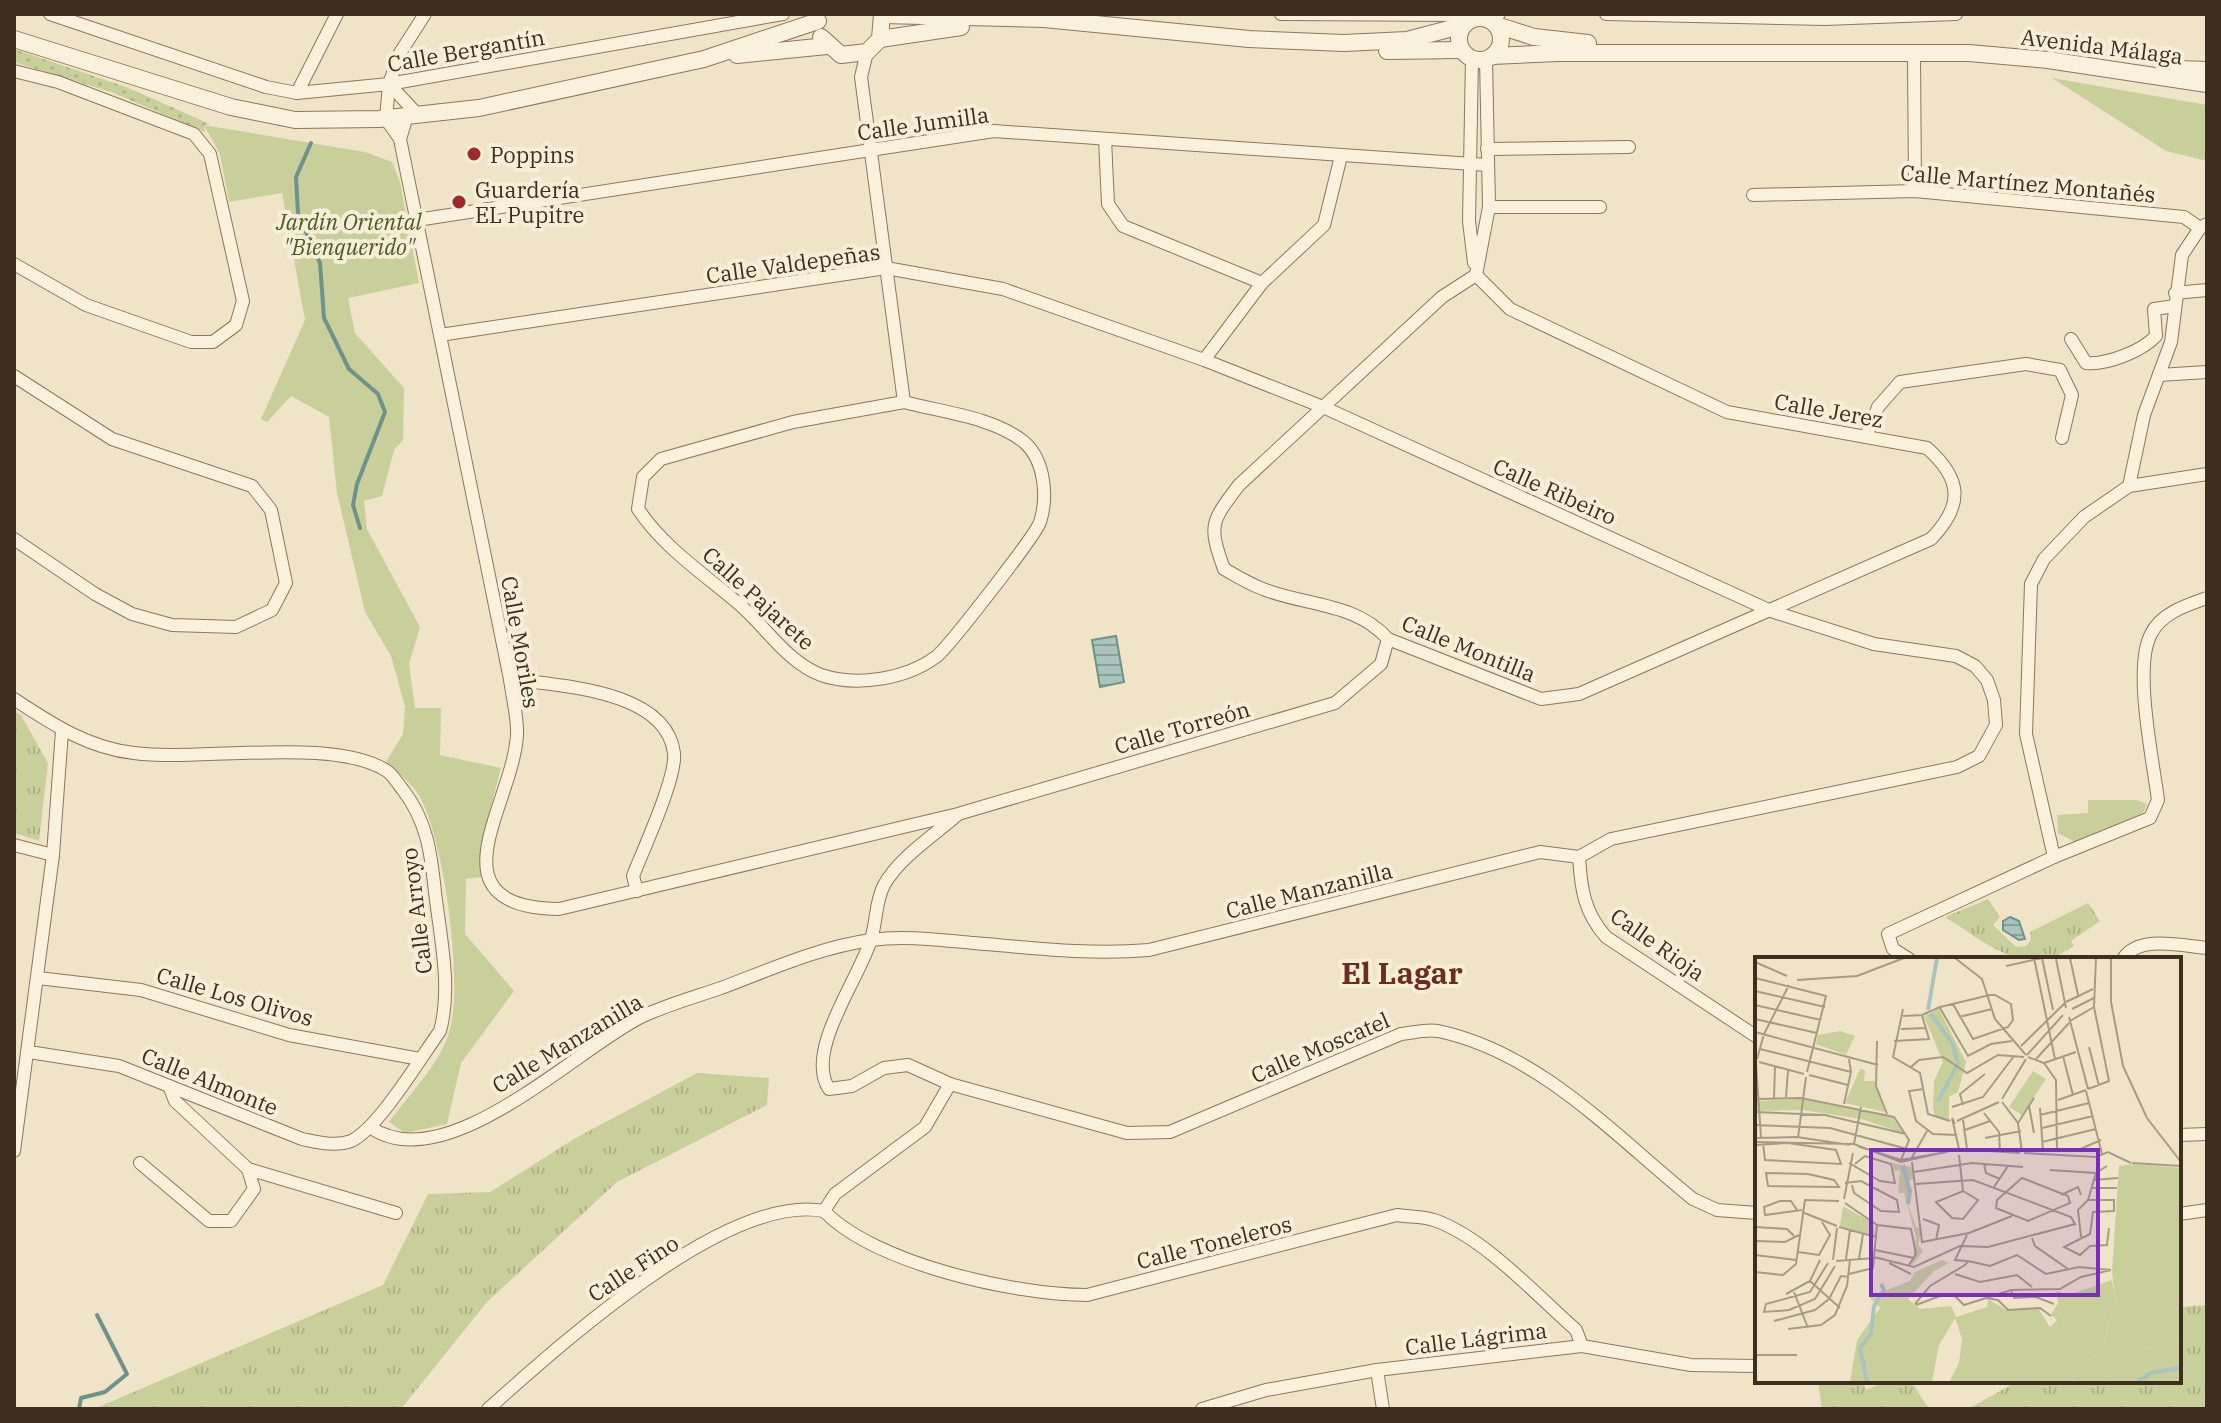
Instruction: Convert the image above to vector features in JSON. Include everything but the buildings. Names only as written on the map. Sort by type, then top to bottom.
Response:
[{"type":"street","name":"Calle Bergantín","points":[[50,14],[266,87],[297,93],[389,84],[783,14]]},
{"type":"street","points":[[297,93],[337,14]]},
{"type":"street","points":[[400,139],[386,119],[389,84],[400,53],[425,14]]},
{"type":"street","points":[[880,39],[882,14],[1044,19],[1263,40],[1401,46]]},
{"type":"street","points":[[1281,14],[1464,15],[1481,19],[1501,38],[1478,56],[1469,165],[1469,221],[1476,275]]},
{"type":"street","points":[[1606,14],[1956,14]]},
{"type":"street","points":[[704,59],[819,17],[827,46]]},
{"type":"street","points":[[904,402],[861,77],[867,52],[880,39],[932,29],[1007,25],[1217,44],[1401,46],[1481,19]]},
{"type":"street","points":[[1476,275],[1489,207],[1487,149],[1478,56],[1459,36],[1481,19]]},
{"type":"street","name":"Avenida Málaga","points":[[1481,19],[1534,37],[1571,42],[1951,45],[2025,49],[2207,70]]},
{"type":"street","points":[[14,39],[231,107],[295,120],[386,119],[479,108],[704,59],[827,46],[849,56],[861,77]]},
{"type":"street","name":"Avenida Málaga","points":[[1401,46],[1478,56],[1558,53],[1914,53],[2048,60],[2207,84]]},
{"type":"street","points":[[849,56],[867,52]]},
{"type":"street","points":[[1914,53],[1915,191]]},
{"type":"street","points":[[14,71],[58,82],[194,134],[210,154],[243,301],[236,325],[213,342],[191,342],[86,305],[14,264]]},
{"type":"street","points":[[389,84],[412,116]]},
{"type":"street","name":"Calle Moriles","points":[[412,116],[400,139],[510,679],[517,735],[487,847],[487,871],[500,896],[525,909],[559,909],[958,814]]},
{"type":"street","name":"Calle Jumilla","points":[[417,220],[994,131],[1487,165]]},
{"type":"street","points":[[1105,139],[1108,204],[1123,226],[1262,283]]},
{"type":"street","points":[[1487,149],[1629,147]]},
{"type":"street","points":[[1204,360],[1262,283],[1324,225],[1341,156]]},
{"type":"street","name":"Calle Martínez Montañés","points":[[1753,195],[1915,191],[2184,217],[2203,226]]},
{"type":"street","points":[[1489,207],[1600,207]]},
{"type":"street","points":[[2129,486],[2144,415],[2171,342],[2182,255],[2203,226]]},
{"type":"street","name":"Calle Valdepeñas","points":[[440,335],[886,268],[1003,289],[1204,360],[1323,407]]},
{"type":"street","name":"Calle Montilla","points":[[1476,275],[1442,297],[1239,485],[1219,511],[1211,536],[1224,569],[1264,590],[1331,606],[1374,623],[1388,639],[1541,699],[1579,694],[1771,611]]},
{"type":"street","name":"Calle Jerez","points":[[1476,275],[1510,309],[1727,412],[1927,448],[1947,466],[1955,492],[1951,518],[1931,539],[1771,611]]},
{"type":"street","points":[[2071,339],[2086,363],[2099,364],[2150,343],[2156,336],[2154,309],[2207,290]]},
{"type":"street","points":[[1866,437],[1878,407],[1900,382],[2026,364],[2060,370],[2072,395],[2062,438]]},
{"type":"street","points":[[2159,375],[2207,372]]},
{"type":"street","points":[[14,376],[112,439],[252,486],[271,510],[286,583],[272,610],[236,627],[172,625],[132,614],[95,594],[14,539]]},
{"type":"street","name":"Calle Pajarete","points":[[904,402],[992,425],[1025,443],[1039,465],[1045,493],[1040,524],[960,629],[937,656],[902,675],[865,680],[823,676],[799,664],[748,611],[652,531],[638,509],[643,477],[661,459],[793,422],[904,402]]},
{"type":"street","name":"Calle Ribeiro","points":[[1323,407],[1771,611]]},
{"type":"street","points":[[2054,857],[2026,734],[2031,584],[2044,559],[2084,517],[2129,486],[2207,474]]},
{"type":"street","points":[[1906,957],[1893,949],[1888,934],[2054,857],[2150,818],[2158,800],[2142,666],[2151,633],[2175,610],[2207,598]]},
{"type":"street","points":[[1579,857],[1611,839],[1926,776],[1979,756],[1991,740],[1996,725],[1994,700],[1987,680],[1975,666],[1956,656],[1874,644],[1771,611]]},
{"type":"street","name":"Calle Torreón","points":[[958,814],[1335,703],[1381,664],[1388,639]]},
{"type":"street","points":[[510,679],[609,694],[636,704],[665,730],[674,752],[672,771],[633,876],[637,891]]},
{"type":"street","name":"Calle Arroyo","points":[[14,699],[62,731],[101,746],[136,754],[343,754],[389,771],[418,809],[430,842],[445,983],[445,1013],[440,1031],[370,1127]]},
{"type":"street","points":[[15,1151],[53,855],[62,731]]},
{"type":"street","points":[[871,940],[885,884],[958,814]]},
{"type":"street","points":[[14,845],[53,855]]},
{"type":"street","name":"Calle Manzanilla","points":[[370,1127],[387,1139],[398,1140],[421,1141],[450,1133],[539,1087],[641,1017],[796,960],[871,940],[935,939],[1104,953],[1149,950],[1540,852],[1579,857]]},
{"type":"street","name":"Calle Rioja","points":[[1579,857],[1582,892],[1591,919],[1606,937],[1755,1036]]},
{"type":"street","name":"Calle Moscatel","points":[[871,940],[840,1006],[824,1054],[822,1078],[829,1089],[852,1086],[884,1068],[908,1065],[950,1084],[1127,1133],[1170,1132],[1401,1034],[1434,1030],[1490,1047],[1536,1071],[1693,1199],[1717,1210],[1755,1213]]},
{"type":"street","points":[[2124,957],[2126,953],[2147,944],[2207,948]]},
{"type":"street","name":"Calle Los Olivos","points":[[38,978],[141,990],[289,1035],[420,1059]]},
{"type":"street","name":"Calle Almonte","points":[[14,1059],[28,1055],[119,1066],[302,1139],[330,1144],[350,1141],[370,1127]]},
{"type":"street","points":[[824,1211],[835,1194],[925,1127],[950,1084]]},
{"type":"street","points":[[169,1086],[175,1101],[248,1169],[396,1213]]},
{"type":"street","points":[[2181,1135],[2207,1134]]},
{"type":"street","points":[[140,1163],[209,1221],[231,1221],[254,1189],[248,1169]]},
{"type":"street","name":"Calle Fino","points":[[488,1409],[577,1330],[643,1280],[753,1218],[802,1206],[824,1211]]},
{"type":"street","points":[[2181,1214],[2207,1210]]},
{"type":"street","name":"Calle Toneleros","points":[[824,1211],[839,1227],[866,1243],[949,1273],[1066,1295],[1087,1295],[1397,1215],[1432,1219],[1461,1232],[1486,1253],[1576,1330],[1582,1346]]},
{"type":"street","name":"Calle Lágrima","points":[[1202,1409],[1266,1390],[1377,1370],[1582,1346],[1691,1365],[1755,1366]]},
{"type":"street","points":[[1377,1370],[1383,1409]]},
{"type":"green space","points":[[14,49],[126,87],[210,124],[204,125],[205,132],[111,92],[14,62]]},
{"type":"green space","points":[[2052,78],[2207,105],[2207,161],[2166,151]]},
{"type":"green space","name":"Jardín Oriental \"Bienquerido\"","points":[[204,125],[365,152],[392,162],[400,182],[419,283],[348,298],[355,333],[404,388],[403,440],[394,450],[382,496],[364,501],[367,529],[420,627],[409,664],[415,708],[441,708],[440,755],[501,768],[481,845],[482,877],[466,879],[465,934],[514,991],[461,1063],[447,1124],[405,1133],[389,1122],[434,1063],[447,1038],[454,1003],[452,942],[443,875],[429,817],[417,792],[386,762],[403,734],[405,707],[391,656],[365,612],[337,493],[329,417],[291,396],[267,422],[261,419],[305,320],[282,193],[229,202],[220,154]]},
{"type":"green space","points":[[14,711],[21,715],[48,763],[39,841],[14,833]]},
{"type":"green space","points":[[2088,800],[2137,800],[2147,804],[2143,813],[2075,842],[2058,833],[2057,815],[2088,813]]},
{"type":"green space","points":[[1988,899],[2000,917],[1993,925],[2016,947],[2026,946],[2031,940],[2030,932],[2088,903],[2100,921],[2071,941],[2074,946],[2056,956],[2017,957],[1992,947],[1945,917]]},
{"type":"green space","points":[[697,1073],[769,1078],[767,1105],[617,1182],[487,1302],[401,1409],[94,1409],[383,1285],[428,1194],[490,1192],[574,1139]]},
{"type":"green space","points":[[2207,1305],[2207,1409],[1968,1409],[2014,1383],[2181,1383],[2181,1307]]},
{"type":"green space","points":[[1818,1383],[1864,1383],[1866,1390],[1882,1383],[1912,1383],[1929,1409],[1822,1409]]},
{"type":"water","points":[[1116,636],[1124,682],[1100,687],[1092,640]]},
{"type":"water","points":[[2010,917],[2019,921],[2025,939],[2019,940],[2003,930],[2003,921]]},
{"type":"waterway","points":[[311,143],[296,177],[298,214],[320,263],[324,318],[349,369],[378,394],[385,412],[357,484],[353,505],[360,528]]},
{"type":"waterway","points":[[79,1409],[81,1398],[105,1392],[127,1374],[97,1315]]},
{"type":"place","name":"Poppins","points":[[474,154]]},
{"type":"place","name":"Guardería EL Pupitre","points":[[459,202]]},
{"type":"district","name":"El Lagar","points":[[1402,972]]}]
